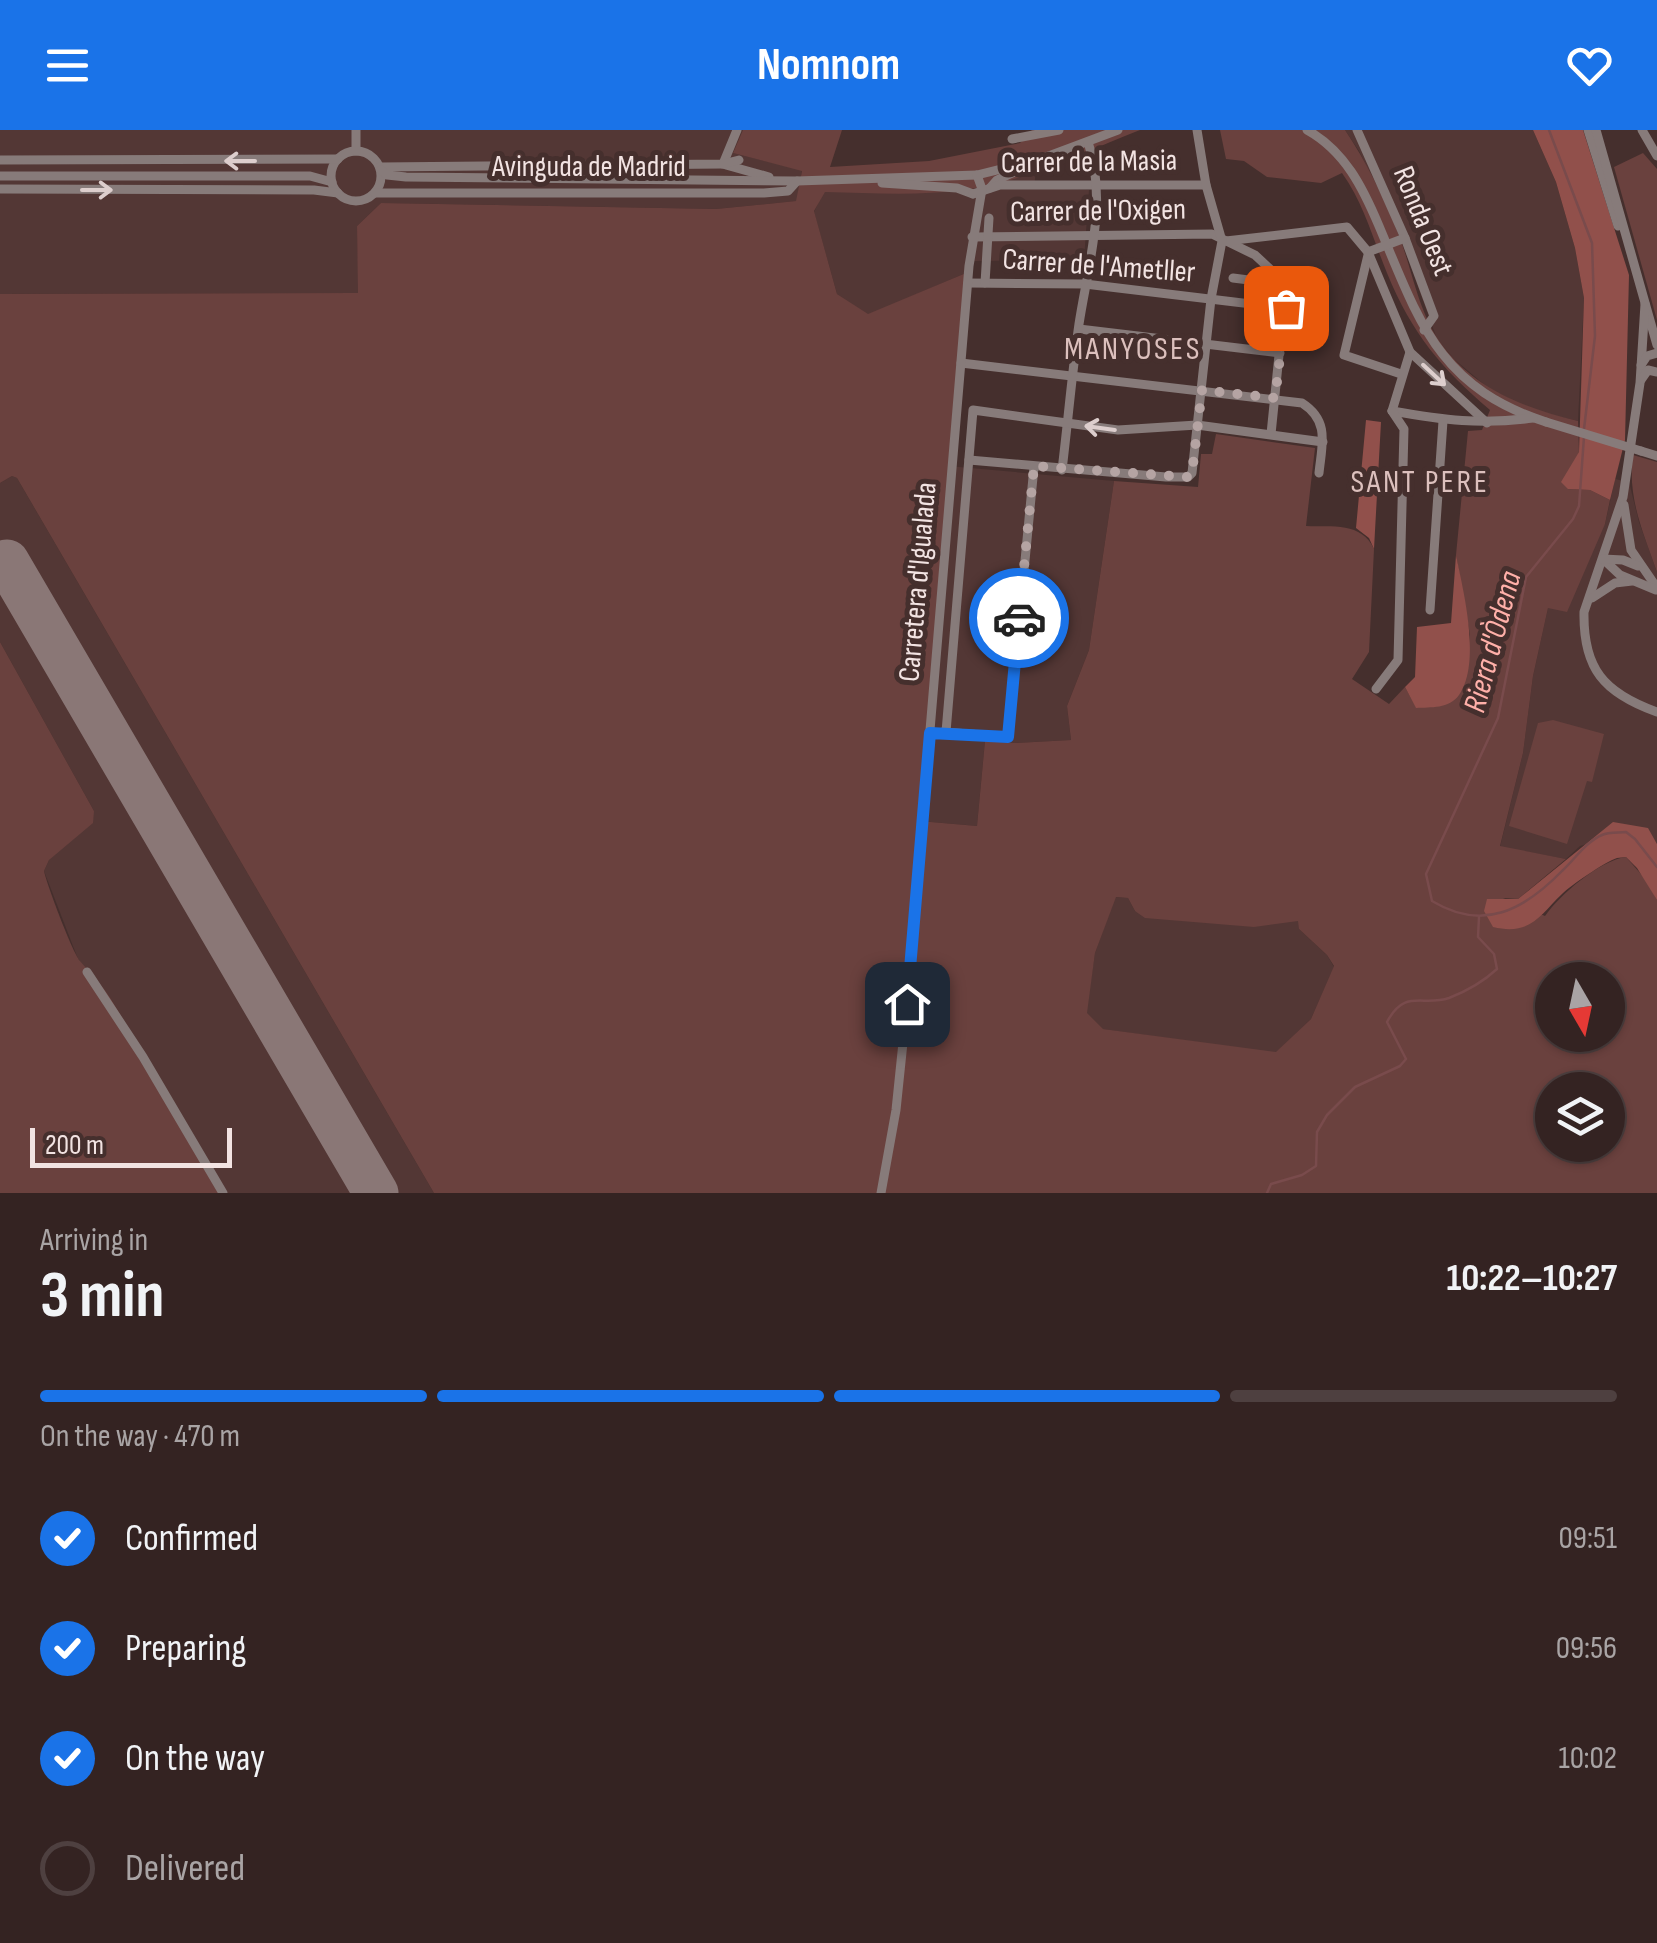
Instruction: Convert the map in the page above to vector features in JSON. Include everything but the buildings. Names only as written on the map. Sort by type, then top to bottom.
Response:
[{"type":"street","points":[[356,130],[356,151]]},
{"type":"street","points":[[738,130],[723,164],[783,181]]},
{"type":"street","points":[[1012,139],[1059,130]]},
{"type":"street","points":[[870,180],[894,186],[957,188],[981,193],[997,180],[1025,170],[1038,160],[1090,147],[1118,130]]},
{"type":"street","points":[[1307,130],[1319,137],[1355,175],[1424,330],[1447,363],[1488,396],[1533,418],[1651,453]]},
{"type":"street","name":"Ronda Oest","points":[[1357,130],[1405,238],[1434,316],[1424,330]]},
{"type":"street","points":[[1588,130],[1636,270]]},
{"type":"street","points":[[1596,130],[1657,345]]},
{"type":"street","points":[[1642,130],[1657,156]]},
{"type":"street","points":[[969,460],[1062,470],[1188,477],[1192,473],[1205,345],[1222,241],[1196,132]]},
{"type":"street","points":[[1062,470],[1078,329],[1096,236],[1090,147]]},
{"type":"street","points":[[0,189],[338,193],[357,201],[378,189],[380,169],[368,154],[356,151],[310,176]]},
{"type":"street","points":[[0,160],[335,163]]},
{"type":"street","name":"Avinguda de Madrid","points":[[380,169],[723,164],[739,160]]},
{"type":"street","name":"Avinguda de Madrid","points":[[380,169],[388,175],[406,177],[797,181],[977,176],[1038,160]]},
{"type":"street","points":[[335,163],[332,182],[338,193]]},
{"type":"street","points":[[0,176],[310,176],[332,182]]},
{"type":"street","name":"Carretera d'Igualada","points":[[881,1193],[896,1110],[972,237],[981,193],[977,176]]},
{"type":"street","name":"Avinguda de Madrid","points":[[378,189],[406,177]]},
{"type":"street","name":"Avinguda de Madrid","points":[[378,189],[764,192],[788,190],[797,181]]},
{"type":"street","name":"Carrer de la Masia","points":[[981,193],[1000,185],[1206,185]]},
{"type":"street","points":[[985,283],[990,218]]},
{"type":"street","points":[[1222,241],[1347,227],[1370,257],[1410,352],[1491,423]]},
{"type":"street","name":"Carrer de l'Oxigen","points":[[972,237],[1212,234],[1222,241]]},
{"type":"street","points":[[1401,374],[1344,355],[1370,257],[1405,238]]},
{"type":"street","points":[[1222,241],[1255,255],[1280,284],[1285,296],[1272,434]]},
{"type":"street","points":[[1233,278],[1280,284]]},
{"type":"street","name":"Carrer de l'Ametller","points":[[968,283],[1085,284],[1286,308]]},
{"type":"street","points":[[1645,304],[1649,369],[1640,383],[1623,497],[1584,612],[1585,645],[1597,674],[1611,690],[1657,712]]},
{"type":"street","points":[[1078,329],[1280,352]]},
{"type":"street","points":[[1376,689],[1398,660],[1404,430],[1392,410],[1410,352]]},
{"type":"street","points":[[1649,369],[1647,356],[1657,355]]},
{"type":"street","points":[[961,363],[1302,403],[1320,418],[1323,442],[1319,473]]},
{"type":"street","points":[[1488,396],[1495,407],[1491,423]]},
{"type":"street","points":[[946,732],[972,410],[1118,430],[1197,425],[1323,442]]},
{"type":"street","points":[[1392,410],[1443,421],[1491,423],[1533,418]]},
{"type":"street","points":[[1430,610],[1443,421]]},
{"type":"street","points":[[930,733],[1008,737],[1034,466]]},
{"type":"street","points":[[1623,497],[1627,537],[1640,568],[1657,589]]},
{"type":"street","points":[[1603,559],[1623,560],[1640,568]]},
{"type":"street","points":[[1603,559],[1620,574],[1657,589]]},
{"type":"street","points":[[1588,602],[1615,583],[1634,580]]},
{"type":"street","points":[[87,972],[224,1193]]},
{"type":"shaded area","points":[[0,130],[743,130],[733,153],[802,170],[797,201],[716,209],[381,203],[357,226],[359,293],[0,294]]},
{"type":"shaded area","points":[[743,130],[842,130],[830,167],[929,161],[1020,143],[1032,130],[1140,130],[1054,165],[987,186],[929,193],[825,192],[814,211],[837,294],[868,314],[966,273],[919,821],[977,826],[985,741],[1071,740],[1067,706],[1089,650],[1114,481],[1198,487],[1201,454],[1212,454],[1216,434],[1315,448],[1306,526],[1354,530],[1369,540],[1374,549],[1369,652],[1352,679],[1389,704],[1405,687],[1416,707],[1467,672],[1470,635],[1456,555],[1468,431],[1482,430],[1490,410],[1442,364],[1418,332],[1342,173],[1321,183],[1267,177],[1244,161],[1226,159],[1220,130],[1345,130],[1387,206],[1421,303],[1440,342],[1484,384],[1520,403],[1578,421],[1579,452],[1568,489],[1590,490],[1610,500],[1605,524],[1567,612],[1548,608],[1533,676],[1523,753],[1500,846],[1566,859],[1518,899],[1503,898],[1545,916],[1581,880],[1626,857],[1657,900],[1657,1193],[434,1193],[17,478],[12,476],[0,483],[0,294],[358,293],[357,226],[381,203],[716,209],[796,201],[802,171],[733,153]],"holes":[[[1116,897],[1128,898],[1135,911],[1145,918],[1254,927],[1298,921],[1299,929],[1334,966],[1311,1019],[1276,1052],[1103,1029],[1087,1013],[1095,953]]]},
{"type":"shaded area","points":[[1345,130],[1533,130],[1556,182],[1584,298],[1578,421],[1531,410],[1487,387],[1437,339],[1398,232]]},
{"type":"shaded area","points":[[1533,130],[1583,130],[1629,275],[1625,440],[1610,500],[1590,490],[1568,489],[1561,482],[1579,452],[1584,298],[1556,182]]},
{"type":"shaded area","points":[[1643,153],[1657,169],[1657,320],[1614,167]]},
{"type":"shaded area","points":[[1036,170],[1034,188],[1089,190],[1084,260],[974,261],[966,273],[868,315],[837,294],[814,212],[824,191],[965,190]]},
{"type":"shaded area","points":[[1366,420],[1381,422],[1374,549],[1369,538],[1356,528]]},
{"type":"shaded area","points":[[1633,455],[1657,462],[1657,572],[1634,500]]},
{"type":"shaded area","points":[[948,466],[1114,481],[1089,650],[1067,706],[1071,740],[985,741],[977,826],[919,821]]},
{"type":"shaded area","points":[[12,476],[17,478],[434,1193],[227,1193],[111,999],[78,959],[44,871],[49,860],[94,811],[0,642],[0,483]]},
{"type":"shaded area","points":[[1615,479],[1629,482],[1657,572],[1657,844],[1647,828],[1580,846],[1566,859],[1500,847],[1523,753],[1533,676],[1548,608],[1605,524]]},
{"type":"shaded area","points":[[1456,555],[1469,626],[1466,681],[1450,703],[1416,708],[1405,687],[1415,677],[1417,627],[1451,623]]},
{"type":"shaded area","points":[[0,642],[94,811],[93,823],[49,860],[44,871],[66,932],[80,961],[111,999],[227,1193],[0,1193]]},
{"type":"shaded area","points":[[1553,720],[1604,734],[1592,782],[1587,781],[1567,844],[1509,826],[1538,723]]},
{"type":"shaded area","points":[[1613,822],[1648,828],[1657,844],[1657,900],[1637,868],[1626,857],[1617,858],[1573,885],[1534,922],[1517,929],[1493,927],[1484,911],[1487,899],[1518,899]]},
{"type":"shaded area","points":[[1115,897],[1128,898],[1135,911],[1299,921],[1299,929],[1334,967],[1311,1019],[1276,1053],[1102,1029],[1086,1013],[1095,953]]},
{"type":"waterway","name":"Riera d'Òdena","points":[[1549,130],[1592,243],[1595,336],[1584,429]]},
{"type":"waterway","name":"Riera d'Òdena","points":[[1584,437],[1579,506],[1526,577],[1498,718],[1426,874],[1432,901],[1468,915],[1486,915],[1518,906],[1533,896],[1591,842],[1605,834],[1626,832],[1657,867]]},
{"type":"waterway","points":[[1267,1193],[1271,1184],[1302,1175],[1316,1166],[1317,1132],[1327,1115],[1355,1087],[1400,1066],[1406,1059],[1387,1022],[1400,1005],[1449,998],[1497,969],[1494,954],[1478,937],[1479,917]]},
{"type":"runway","points":[[7,562],[376,1193]]},
{"type":"way so far","points":[[1019,618],[1034,466],[1188,477],[1192,473],[1202,390],[1275,398],[1286,308]]},
{"type":"district","name":"MANYOSES","points":[[1133,349]]},
{"type":"district","name":"SANT PERE","points":[[1420,482]]},
{"type":"route","points":[[907,1004],[930,733],[1008,737],[1019,618]]}]
